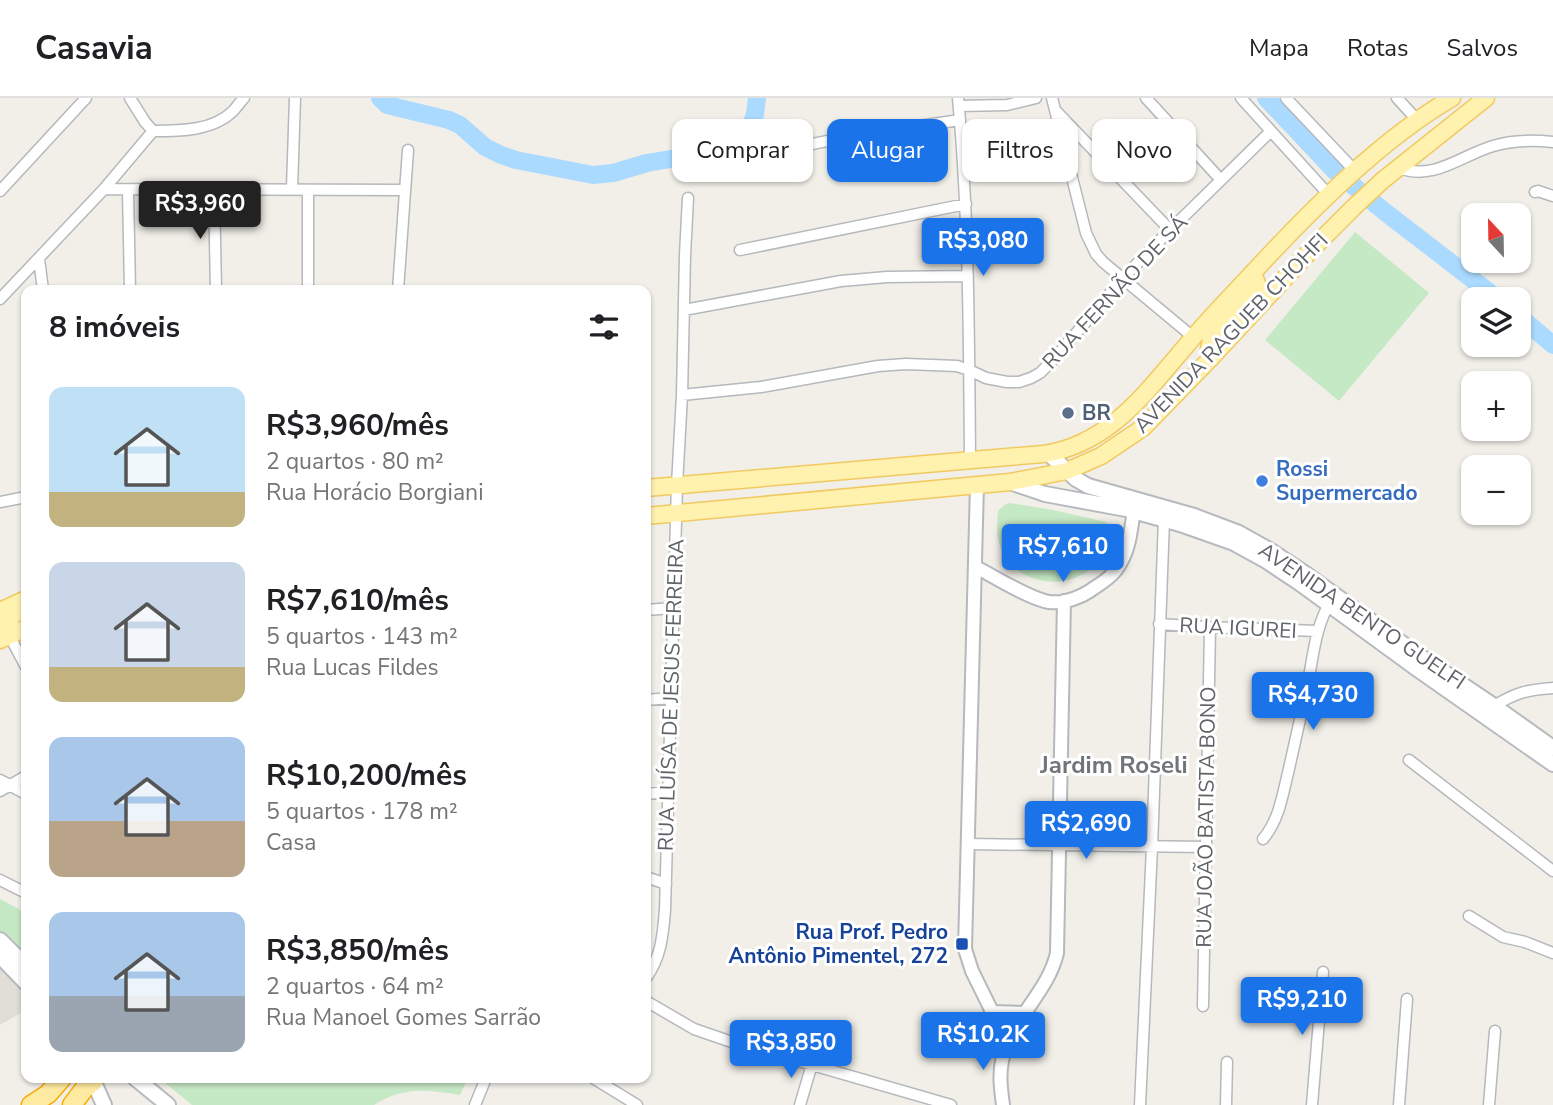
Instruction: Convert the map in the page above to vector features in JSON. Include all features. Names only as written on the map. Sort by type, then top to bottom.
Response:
[{"type":"highway","points":[[48,1094],[58,1083]]},
{"type":"highway","points":[[31,1105],[63,1083]]},
{"type":"highway","points":[[72,1105],[90,1083]]},
{"type":"main road","name":"AVENIDA RAGUEB CHOHFI","points":[[651,488],[1046,454],[1083,441],[1102,431],[1139,401],[1253,272],[1332,192],[1418,121],[1452,98]]},
{"type":"main road","name":"AVENIDA RAGUEB CHOHFI","points":[[651,516],[1010,482],[1067,471],[1101,456],[1144,427],[1312,249],[1383,180],[1486,98]]},
{"type":"main road","points":[[1210,359],[1211,339],[1256,287],[1253,272]]},
{"type":"main road","points":[[977,484],[981,476],[992,469],[1030,462],[1046,454]]},
{"type":"main road","name":"AVENIDA BENTO GUELFI","points":[[1046,454],[1088,486],[1132,511],[1194,516],[1239,533],[1271,551],[1331,600],[1553,764]]},
{"type":"main road","name":"AVENIDA BENTO GUELFI","points":[[1010,482],[1045,494],[1164,519],[1234,543],[1420,657],[1553,748]]},
{"type":"main road","points":[[0,611],[21,603]]},
{"type":"main road","points":[[5,637],[6,622],[21,606]]},
{"type":"main road","points":[[0,940],[21,961]]},
{"type":"main road","points":[[0,956],[21,977]]},
{"type":"main road","points":[[96,1083],[104,1105]]},
{"type":"main road","points":[[141,1083],[168,1105]]},
{"type":"street","points":[[0,191],[86,98]]},
{"type":"street","points":[[130,98],[153,131],[181,131],[212,124],[233,111],[244,98]]},
{"type":"street","points":[[292,189],[295,98]]},
{"type":"street","points":[[970,460],[968,276],[958,102],[1007,105],[1036,98]]},
{"type":"street","points":[[1052,98],[1090,244],[1096,254],[1193,337]]},
{"type":"street","points":[[1146,98],[1221,180]]},
{"type":"street","points":[[1241,98],[1332,192]]},
{"type":"street","points":[[1286,98],[1353,173]]},
{"type":"street","points":[[1397,98],[1418,121]]},
{"type":"street","points":[[1056,111],[1170,230]]},
{"type":"street","points":[[813,144],[960,120]]},
{"type":"street","points":[[0,299],[104,189],[153,131]]},
{"type":"street","name":"RUA FERNÃO DE SÁ","points":[[682,395],[761,387],[878,366],[906,364],[957,366],[995,381],[1019,382],[1031,378],[1056,357],[1123,278],[1271,131]]},
{"type":"street","points":[[1399,168],[1409,172],[1428,172],[1494,145],[1520,141],[1553,142]]},
{"type":"street","points":[[398,285],[408,150]]},
{"type":"street","points":[[104,189],[404,190]]},
{"type":"street","points":[[128,190],[130,285]]},
{"type":"street","points":[[308,190],[308,285]]},
{"type":"street","points":[[214,191],[216,285]]},
{"type":"street","points":[[1535,192],[1553,196]]},
{"type":"street","name":"RUA LUÍSA DE JESUS FERREIRA","points":[[651,879],[666,884],[688,198]]},
{"type":"street","points":[[740,250],[965,204]]},
{"type":"street","points":[[39,259],[42,285]]},
{"type":"street","points":[[684,310],[841,281],[887,277],[968,276]]},
{"type":"street","points":[[977,484],[965,948],[972,971],[1007,1042]]},
{"type":"street","points":[[0,502],[21,498]]},
{"type":"street","points":[[976,567],[1049,602],[1064,601],[1086,594],[1109,578],[1121,562],[1129,541],[1132,511]]},
{"type":"street","points":[[1140,1105],[1164,519]]},
{"type":"street","points":[[1263,839],[1279,810],[1318,631],[1331,600]]},
{"type":"street","points":[[1003,1105],[1000,1076],[1007,1042],[1047,981],[1057,953],[1064,601]]},
{"type":"street","points":[[651,610],[673,608]]},
{"type":"street","name":"RUA IGUREI","points":[[1159,624],[1318,631]]},
{"type":"street","name":"RUA JOÃO BATISTA BONO","points":[[1202,1006],[1210,628]]},
{"type":"street","points":[[5,637],[21,660]]},
{"type":"street","points":[[1494,706],[1522,691],[1553,688]]},
{"type":"street","points":[[651,700],[670,698]]},
{"type":"street","points":[[1409,760],[1553,871]]},
{"type":"street","points":[[0,791],[5,783],[21,791]]},
{"type":"street","points":[[651,794],[669,792]]},
{"type":"street","points":[[967,844],[1205,847]]},
{"type":"street","points":[[0,880],[21,890]]},
{"type":"street","points":[[651,969],[663,937],[666,884]]},
{"type":"street","points":[[1469,916],[1503,937],[1553,953]]},
{"type":"street","points":[[1312,1105],[1322,972]]},
{"type":"street","points":[[1399,1105],[1407,999]]},
{"type":"street","points":[[651,1004],[694,1029],[729,1041],[951,1105]]},
{"type":"street","points":[[991,1012],[1026,1013]]},
{"type":"street","points":[[1489,1105],[1495,1031]]},
{"type":"street","points":[[1226,1105],[1227,1062]]},
{"type":"street","points":[[800,1105],[812,1064]]},
{"type":"street","points":[[475,1105],[484,1083]]},
{"type":"street","points":[[601,1083],[637,1105]]},
{"type":"shaded area","points":[[0,968],[21,990],[21,1013],[0,1025]]},
{"type":"green space","points":[[1355,232],[1429,293],[1339,401],[1265,340]]},
{"type":"green space","points":[[1010,503],[1106,522],[1112,533],[1109,546],[1099,562],[1085,573],[1069,580],[1052,582],[1035,579],[1020,572],[1007,560],[999,543],[998,511]]},
{"type":"green space","points":[[0,899],[21,910],[21,954],[0,932]]},
{"type":"green space","points":[[165,1083],[466,1083],[460,1095],[426,1091],[406,1092],[374,1105],[192,1105]]},
{"type":"waterway","points":[[380,98],[387,105],[460,125],[485,147],[501,155],[593,175],[613,173],[728,146],[741,137],[751,125],[757,98]]},
{"type":"waterway","points":[[1266,98],[1334,170],[1482,287]]},
{"type":"waterway","points":[[1531,326],[1553,345]]},
{"type":"place","name":"BR","points":[[1068,413]]},
{"type":"place","name":"Rossi Supermercado","points":[[1262,481]]},
{"type":"place","name":"Rua Prof. Pedro Antônio Pimentel, 272","points":[[962,944]]},
{"type":"district","name":"Jardim Roseli","points":[[1114,765]]}]
